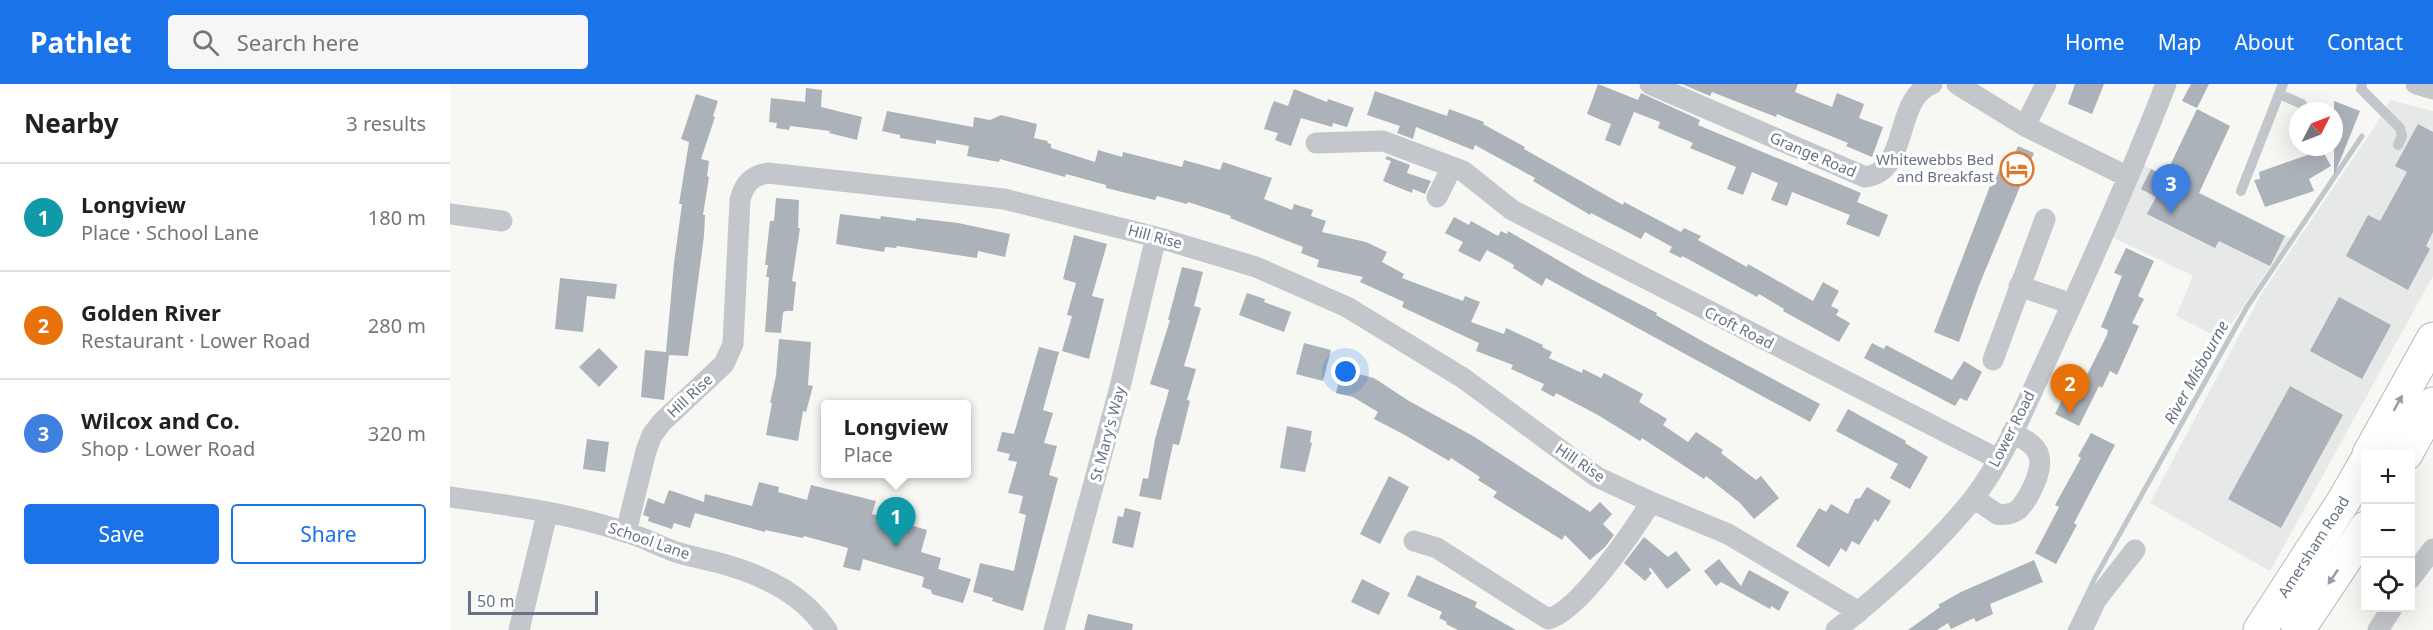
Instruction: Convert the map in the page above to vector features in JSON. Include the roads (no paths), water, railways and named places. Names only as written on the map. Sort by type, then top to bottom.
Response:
[{"type":"highway","points":[[2371,450],[2433,339]]},
{"type":"highway","points":[[2408,450],[2433,404]]},
{"type":"highway","name":"Amersham Road","points":[[2260,630],[2361,471]]},
{"type":"highway","points":[[2298,630],[2361,536]]},
{"type":"street","name":"Grange Road","points":[[1650,84],[1865,177],[1876,176],[1884,169],[1891,158],[1914,99],[1926,86],[1932,84]]},
{"type":"street","points":[[1958,84],[2025,126],[2128,177]]},
{"type":"street","points":[[2025,126],[2046,84]]},
{"type":"street","name":"Lower Road","points":[[1836,630],[1918,560],[1974,498],[1998,459],[2072,304],[2166,84]]},
{"type":"street","points":[[2416,84],[2433,89]]},
{"type":"street","name":"Croft Road","points":[[1316,143],[1383,141],[1462,171],[1487,188],[1512,210],[1998,459]]},
{"type":"street","points":[[1437,197],[1452,167]]},
{"type":"street","name":"Hill Rise","points":[[626,532],[652,435],[662,422],[724,364],[733,344],[740,200],[747,182],[756,175],[768,173],[1004,199],[1156,237],[1256,267],[1347,307],[1463,378],[1597,477],[1728,534],[1859,612]]},
{"type":"street","points":[[450,214],[502,221]]},
{"type":"street","points":[[1992,360],[2045,219]]},
{"type":"street","name":"St Mary's Way","points":[[1054,630],[1120,387],[1156,237]]},
{"type":"street","points":[[2019,286],[2072,304]]},
{"type":"street","points":[[1974,498],[1996,514],[2012,513],[2019,509],[2040,474],[2041,463],[2036,450],[2012,433]]},
{"type":"street","name":"School Lane","points":[[450,497],[547,514],[626,532],[678,553],[731,566],[786,589],[805,604],[827,630]]},
{"type":"street","points":[[1414,541],[1437,548],[1548,619],[1563,612],[1587,588],[1631,535],[1651,502]]},
{"type":"street","points":[[519,630],[547,514]]},
{"type":"street","points":[[2415,572],[2433,549]]},
{"type":"street","points":[[2082,630],[2096,600],[2135,550]]},
{"type":"street","points":[[2378,630],[2389,612]]},
{"type":"lane","points":[[2362,84],[2361,89],[2400,128],[2402,136],[2398,145]]},
{"type":"lane","points":[[2241,191],[2281,89],[2299,102]]},
{"type":"waterway","name":"River Misbourne","points":[[2070,630],[2095,578],[2247,307],[2362,136]]},
{"type":"place","name":"Whitewebbs Bed and Breakfast","points":[[2017,169]]},
{"type":"place","name":"Wilcox and Co.","points":[[2171,214]]},
{"type":"place","name":"Golden River","points":[[2070,414]]},
{"type":"place","name":"Longview","points":[[896,547]]}]
